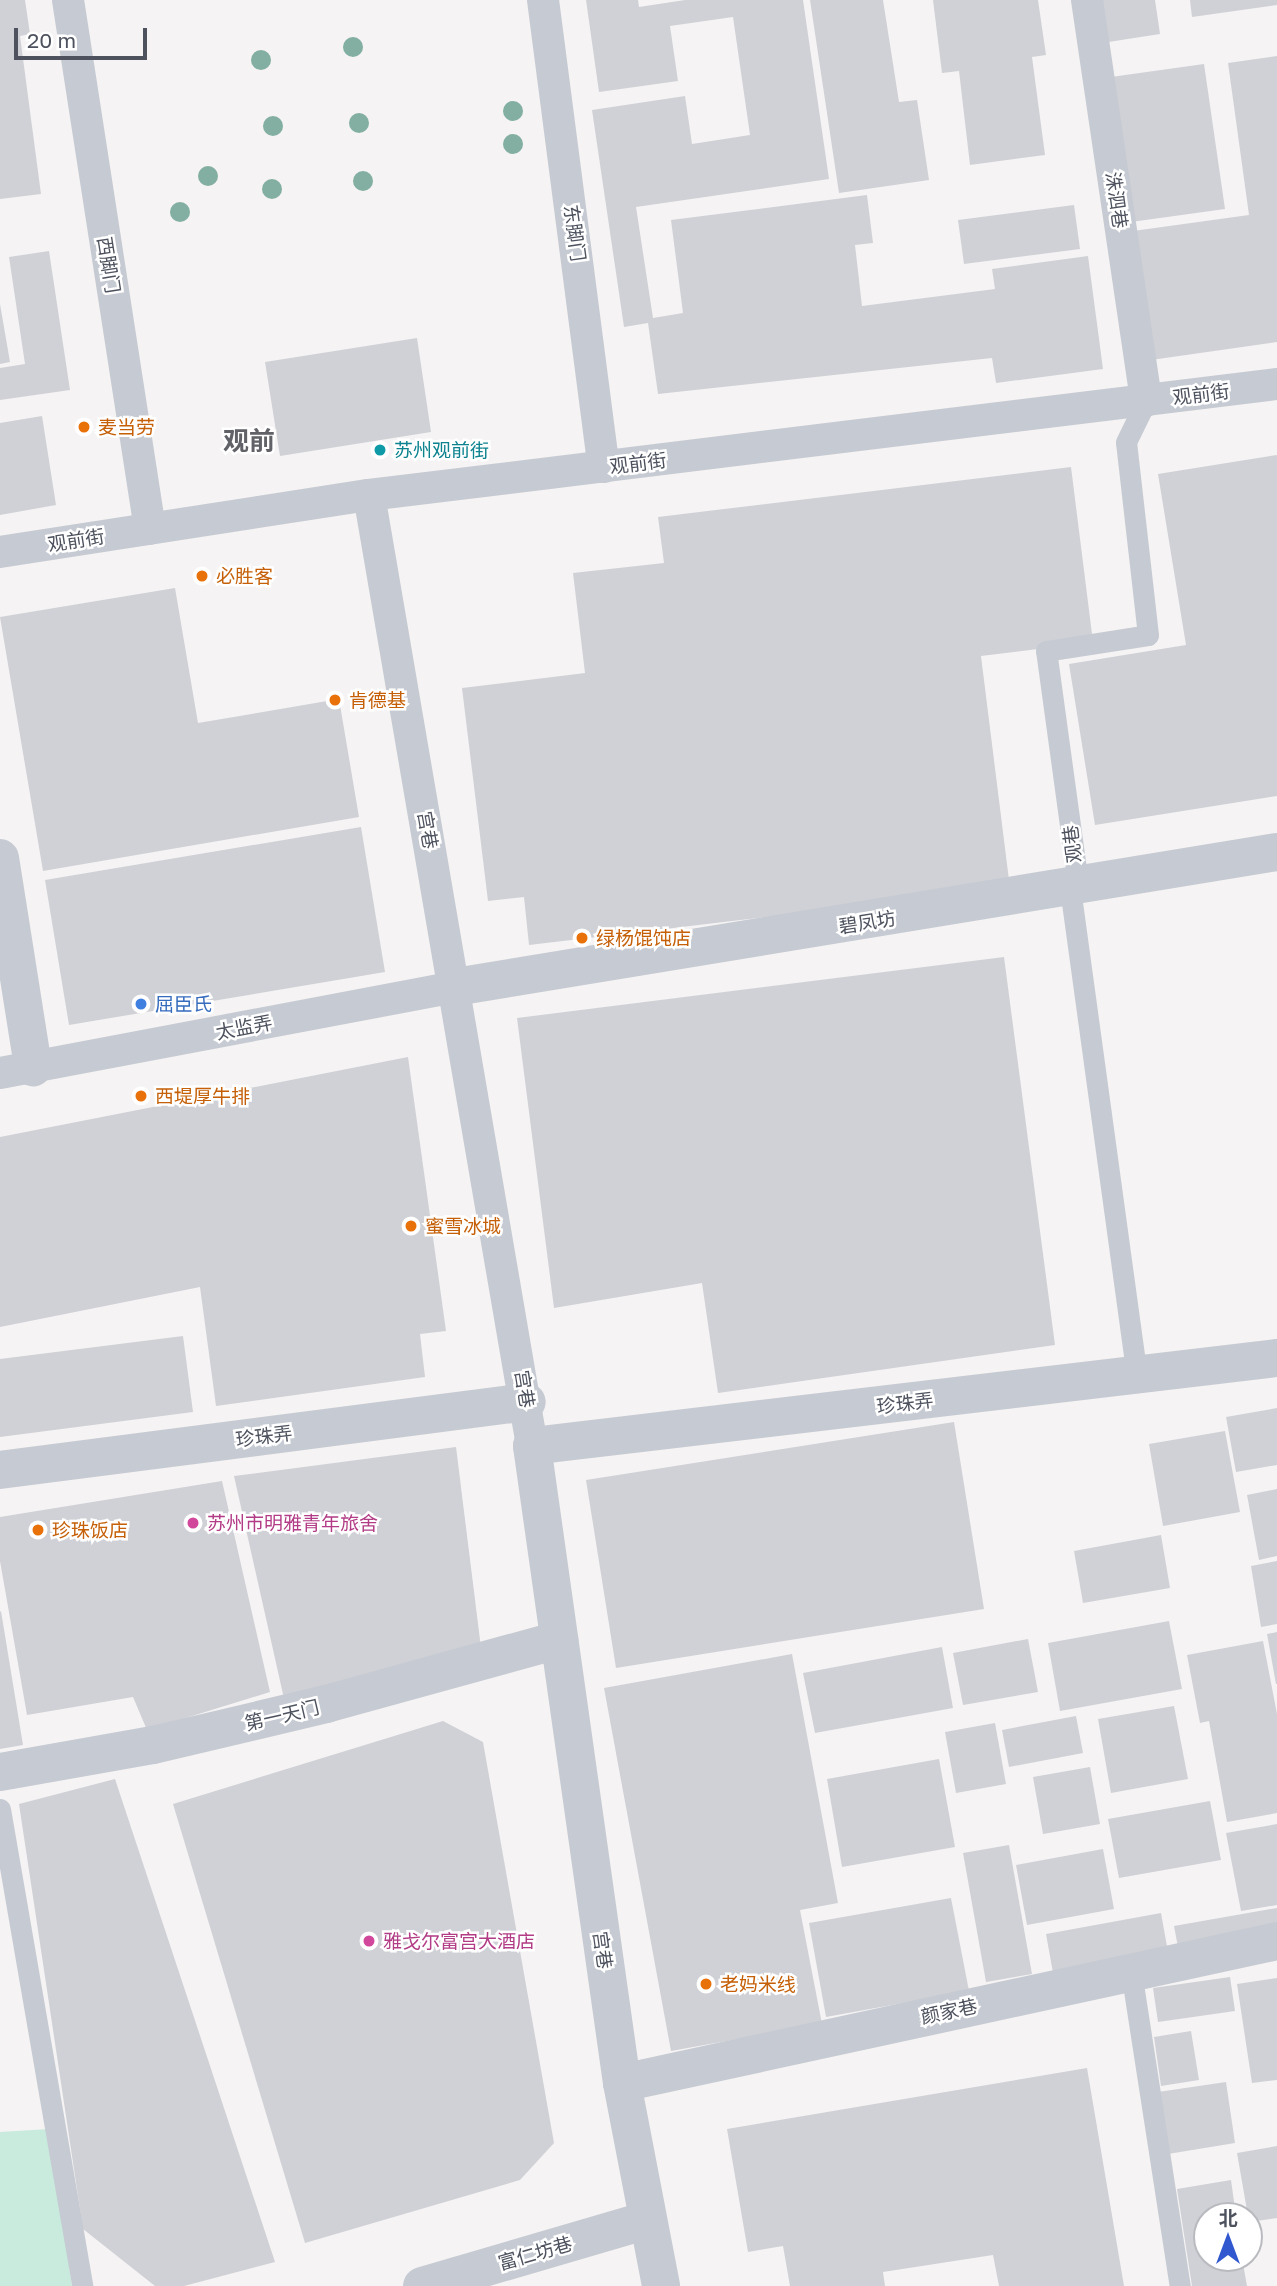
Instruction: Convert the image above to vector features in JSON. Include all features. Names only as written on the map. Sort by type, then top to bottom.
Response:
[{"type":"street","name":"西脚门","points":[[68,0],[150,529]]},
{"type":"street","name":"东脚门","points":[[543,0],[604,467]]},
{"type":"street","name":"洙泗巷","points":[[1087,0],[1146,401]]},
{"type":"street","name":"观前街","points":[[0,552],[369,495],[1277,384]]},
{"type":"street","name":"宫巷","points":[[369,495],[527,1402],[622,2083],[661,2286]]},
{"type":"street","name":"碧凤坊","points":[[455,987],[1070,889],[1277,852]]},
{"type":"street","name":"太监弄","points":[[0,858],[17,1070],[455,987]]},
{"type":"street","name":"珍珠弄","points":[[532,1446],[1137,1377],[1277,1358]]},
{"type":"street","name":"珍珠弄","points":[[0,1471],[527,1402]]},
{"type":"street","name":"第一天门","points":[[0,1772],[286,1714],[559,1640]]},
{"type":"street","name":"颜家巷","points":[[622,2083],[1277,1941]]},
{"type":"street","name":"富仁坊巷","points":[[422,2286],[648,2220]]},
{"type":"lane","name":"观巷","points":[[1137,1377],[1070,889],[1076,869],[1046,651],[1148,635],[1126,442],[1146,401]]},
{"type":"lane","points":[[0,1809],[82,2286]]},
{"type":"lane","points":[[1131,1971],[1180,2286]]},
{"type":"green space","points":[[49,2129],[72,2286],[0,2286],[0,2132]]},
{"type":"building","points":[[0,0],[25,0],[30,34],[20,36],[41,194],[0,199]]},
{"type":"building","points":[[586,0],[638,0],[639,7],[685,0],[803,0],[829,179],[636,207],[653,318],[683,313],[671,220],[867,195],[873,243],[855,245],[862,306],[995,289],[992,269],[1088,256],[1103,369],[996,383],[992,358],[658,394],[648,323],[624,327],[592,110],[685,96],[692,144],[750,135],[733,17],[670,26],[678,81],[599,92]]},
{"type":"building","points":[[810,0],[883,0],[899,102],[917,100],[929,180],[839,193]]},
{"type":"building","points":[[933,0],[1038,0],[1046,55],[1032,57],[1045,155],[970,165],[959,71],[942,73]]},
{"type":"building","points":[[1095,0],[1155,0],[1160,34],[1102,43]]},
{"type":"building","points":[[1190,0],[1277,0],[1277,5],[1192,17]]},
{"type":"building","points":[[1277,56],[1277,342],[1151,360],[1133,231],[1249,215],[1228,63]]},
{"type":"building","points":[[1204,64],[1225,209],[1131,222],[1111,77]]},
{"type":"building","points":[[1074,205],[1080,249],[964,264],[958,220]]},
{"type":"building","points":[[49,251],[70,390],[0,400],[0,368],[25,364],[9,257]]},
{"type":"building","points":[[0,304],[10,362],[0,364]]},
{"type":"building","points":[[417,338],[431,432],[280,456],[265,362]]},
{"type":"building","points":[[42,416],[56,505],[0,515],[0,423]]},
{"type":"building","points":[[1277,455],[1277,796],[1095,825],[1069,664],[1186,645],[1158,474]]},
{"type":"building","points":[[1071,467],[1093,642],[981,656],[1010,888],[529,945],[524,897],[488,901],[462,688],[585,673],[573,573],[664,563],[658,517]]},
{"type":"building","points":[[175,588],[198,723],[339,699],[359,817],[43,871],[0,617]]},
{"type":"building","points":[[361,827],[385,972],[69,1025],[45,880]]},
{"type":"building","points":[[1004,957],[1055,1345],[718,1393],[702,1283],[554,1308],[517,1018]]},
{"type":"building","points":[[408,1057],[446,1331],[420,1334],[425,1377],[216,1406],[200,1287],[0,1327],[0,1137]]},
{"type":"building","points":[[183,1336],[193,1412],[0,1437],[0,1359]]},
{"type":"building","points":[[1277,1408],[1277,1465],[1236,1472],[1226,1417]]},
{"type":"building","points":[[954,1422],[984,1609],[616,1668],[586,1480]]},
{"type":"building","points":[[1225,1431],[1240,1512],[1163,1526],[1149,1444]]},
{"type":"building","points":[[456,1447],[482,1656],[285,1703],[234,1476]]},
{"type":"building","points":[[222,1481],[270,1692],[147,1730],[133,1697],[27,1715],[0,1561],[0,1517]]},
{"type":"building","points":[[1277,1489],[1277,1556],[1259,1560],[1247,1495]]},
{"type":"building","points":[[1161,1535],[1170,1588],[1083,1603],[1074,1551]]},
{"type":"building","points":[[1277,1561],[1277,1624],[1261,1627],[1251,1566]]},
{"type":"building","points":[[0,1612],[23,1745],[0,1749]]},
{"type":"building","points":[[1169,1621],[1182,1689],[1060,1711],[1048,1643]]},
{"type":"building","points":[[1277,1632],[1277,1684],[1276,1684],[1267,1634]]},
{"type":"building","points":[[1028,1639],[1038,1692],[963,1705],[953,1653]]},
{"type":"building","points":[[1263,1641],[1277,1714],[1277,1813],[1227,1822],[1209,1721],[1200,1723],[1187,1655]]},
{"type":"building","points":[[942,1647],[953,1708],[815,1733],[803,1673]]},
{"type":"building","points":[[792,1654],[838,1903],[800,1910],[822,2024],[671,2051],[604,1688]]},
{"type":"building","points":[[1174,1706],[1188,1779],[1111,1793],[1098,1719]]},
{"type":"building","points":[[1076,1716],[1083,1753],[1009,1767],[1002,1730]]},
{"type":"building","name":"雅戈尔富宫大酒店","points":[[443,1721],[483,1742],[554,2143],[520,2180],[305,2243],[173,1804]]},
{"type":"building","points":[[995,1723],[1006,1784],[956,1793],[945,1732]]},
{"type":"building","points":[[939,1759],[955,1847],[842,1867],[827,1779]]},
{"type":"building","points":[[1090,1767],[1100,1824],[1043,1834],[1033,1777]]},
{"type":"building","points":[[115,1779],[275,2262],[184,2286],[155,2286],[83,2229],[19,1804]]},
{"type":"building","points":[[1210,1801],[1221,1860],[1119,1878],[1108,1819]]},
{"type":"building","points":[[1277,1824],[1277,1905],[1241,1911],[1226,1833]]},
{"type":"building","points":[[1009,1845],[1032,1974],[986,1982],[963,1853]]},
{"type":"building","points":[[1103,1849],[1114,1909],[1027,1925],[1016,1865]]},
{"type":"building","points":[[951,1898],[969,1991],[826,2017],[809,1923]]},
{"type":"building","points":[[1277,1908],[1277,1946],[1181,1963],[1174,1926]]},
{"type":"building","points":[[1161,1913],[1168,1952],[1053,1973],[1046,1934]]},
{"type":"building","points":[[1230,1977],[1235,2011],[1158,2022],[1153,1988]]},
{"type":"building","points":[[1277,1978],[1277,2080],[1252,2083],[1237,1984]]},
{"type":"building","points":[[1191,2031],[1199,2080],[1161,2086],[1154,2037]]},
{"type":"building","points":[[1087,2068],[1124,2286],[999,2286],[993,2255],[883,2272],[885,2286],[790,2286],[783,2246],[748,2252],[727,2129]]},
{"type":"building","points":[[1226,2082],[1235,2143],[1168,2154],[1158,2092]]},
{"type":"building","points":[[1277,2146],[1277,2218],[1263,2220],[1263,2202],[1246,2202],[1237,2153]]},
{"type":"building","points":[[1231,2180],[1234,2202],[1193,2202],[1193,2272],[1244,2272],[1247,2286],[1192,2286],[1177,2189]]},
{"type":"place","name":"麦当劳","points":[[84,427]]},
{"type":"place","name":"苏州观前街","points":[[380,450]]},
{"type":"place","name":"必胜客","points":[[202,576]]},
{"type":"place","name":"肯德基","points":[[335,700]]},
{"type":"place","name":"绿杨馄饨店","points":[[582,938]]},
{"type":"place","name":"屈臣氏","points":[[141,1004]]},
{"type":"place","name":"西堤厚牛排","points":[[141,1096]]},
{"type":"place","name":"蜜雪冰城","points":[[411,1226]]},
{"type":"place","name":"苏州市明雅青年旅舍","points":[[193,1523]]},
{"type":"place","name":"珍珠饭店","points":[[38,1530]]},
{"type":"place","name":"雅戈尔富宫大酒店","points":[[369,1941]]},
{"type":"place","name":"老妈米线","points":[[706,1984]]},
{"type":"district","name":"观前","points":[[249,441]]}]
